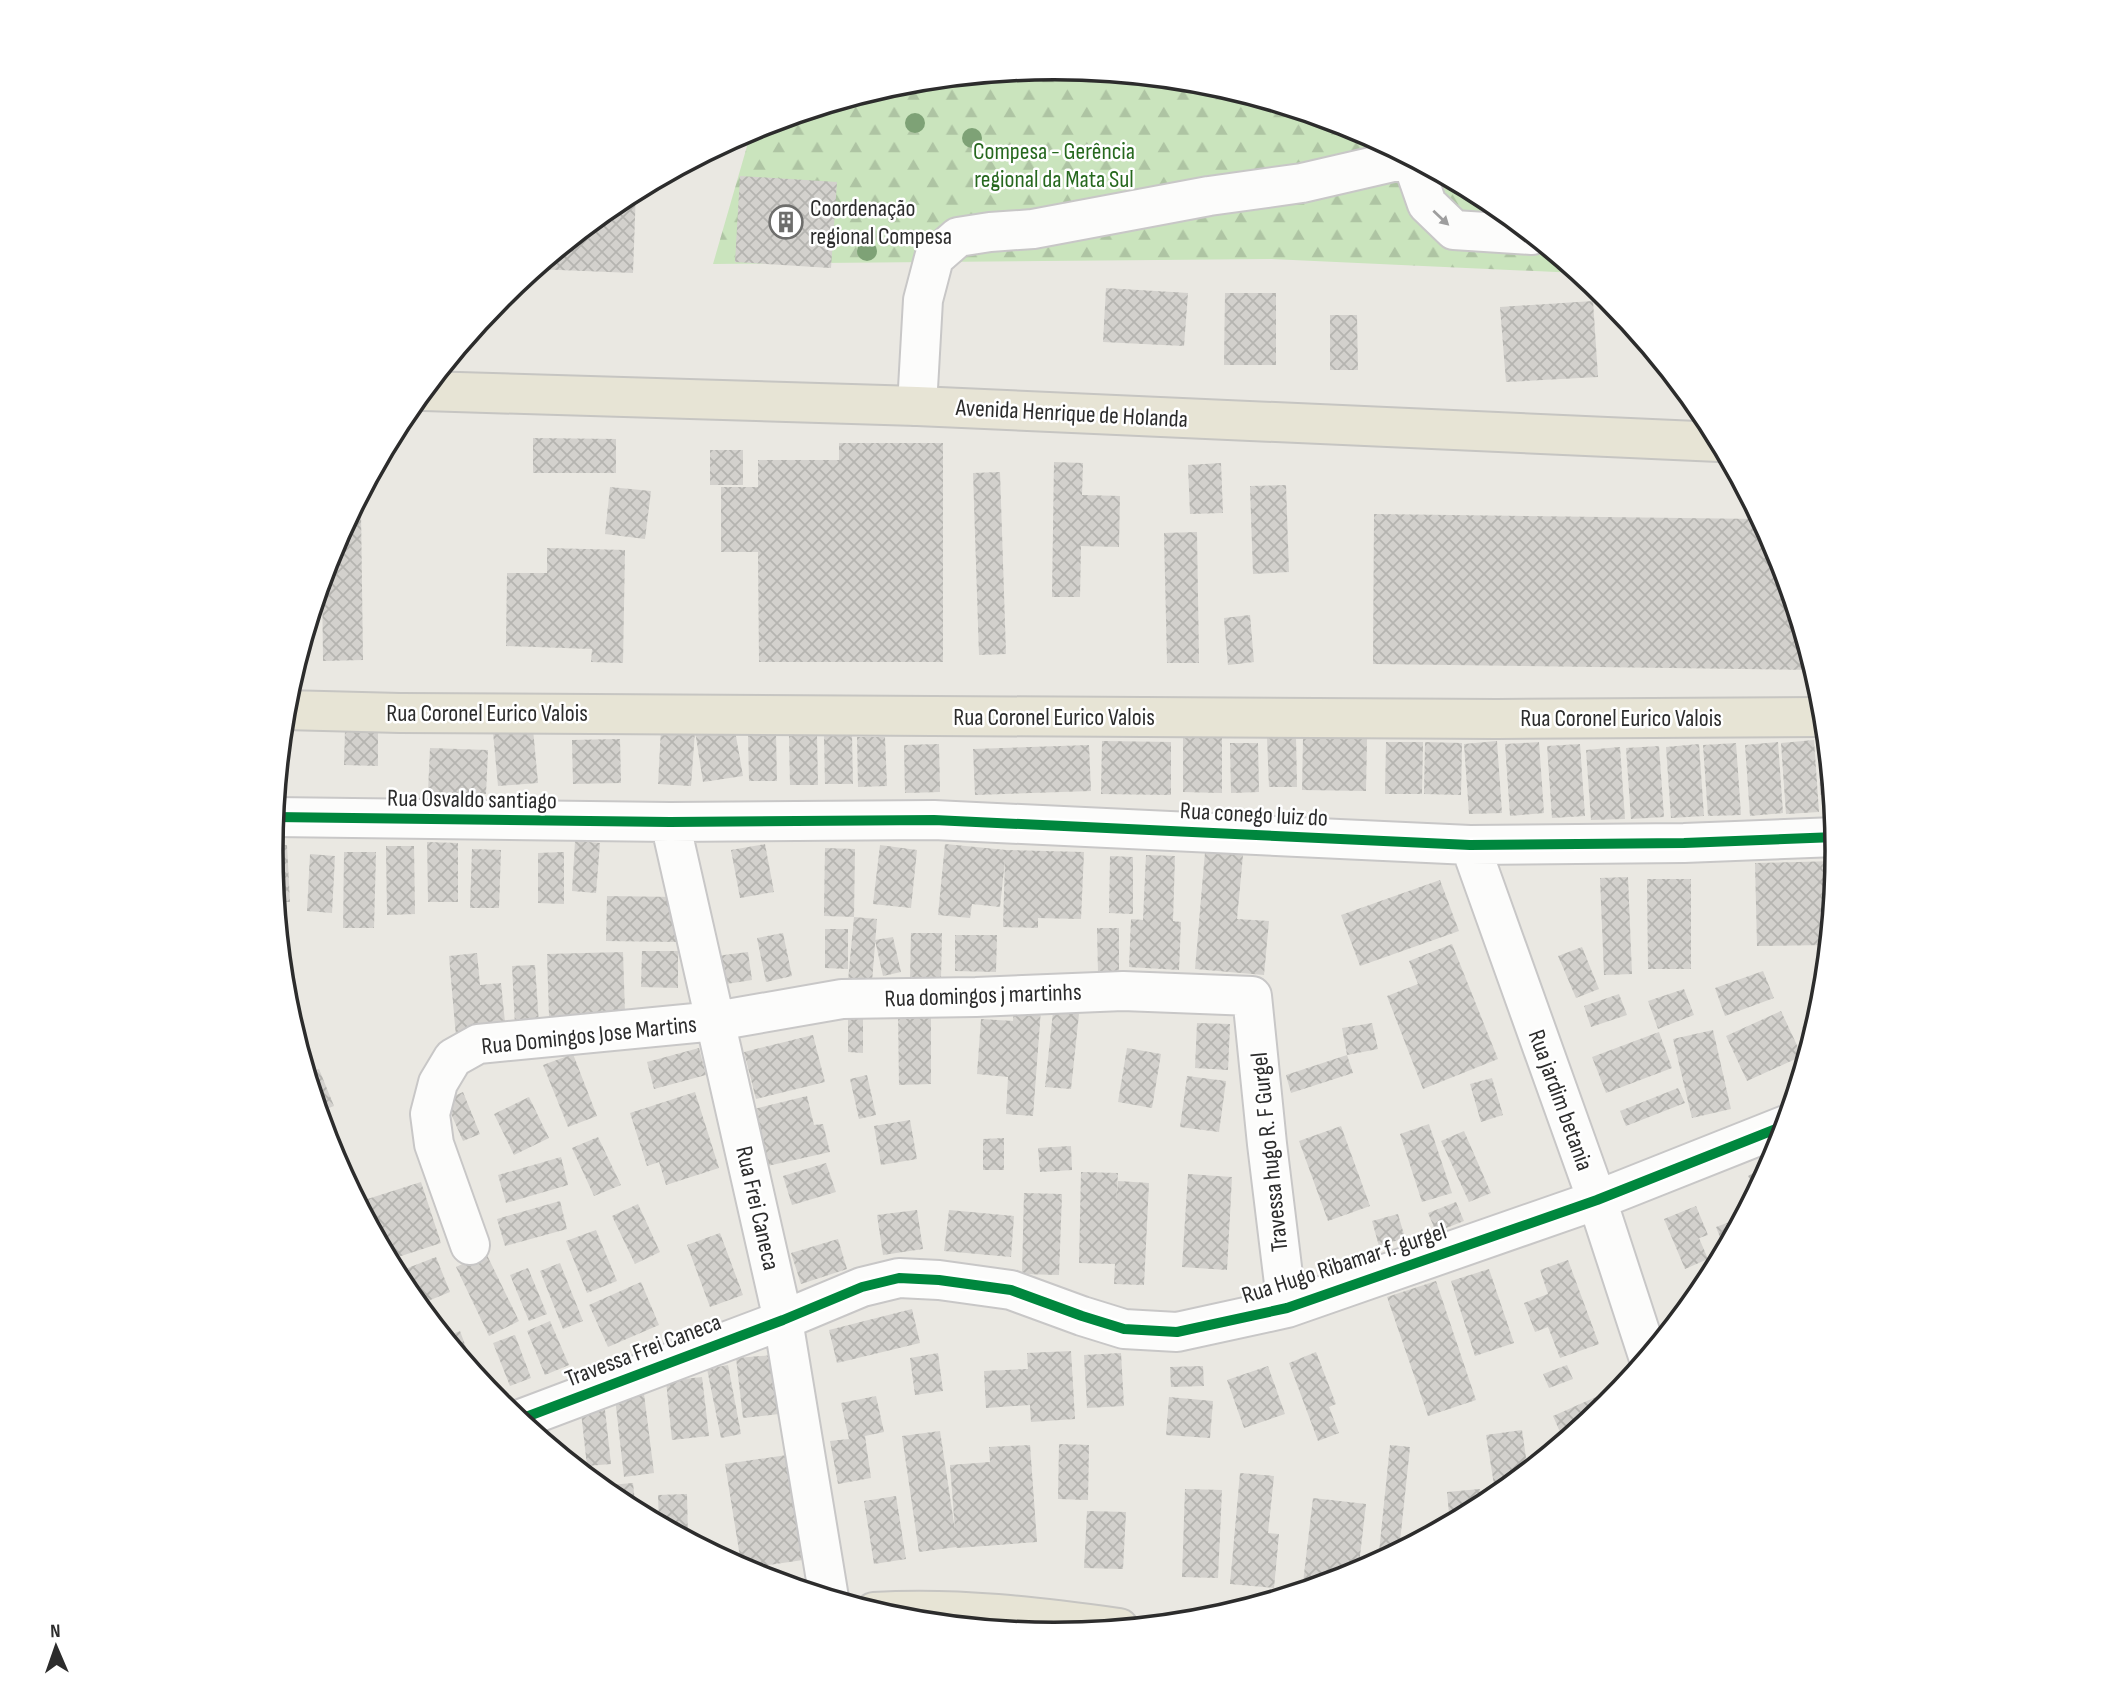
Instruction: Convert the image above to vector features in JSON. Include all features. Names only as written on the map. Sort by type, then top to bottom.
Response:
[{"type":"main road","name":"Avenida Henrique de Holanda","points":[[435,391],[917,406],[1707,441]]},
{"type":"main road","name":"Rua Coronel Eurico Valois","points":[[297,710],[1497,719],[1813,717]]},
{"type":"street","points":[[917,406],[922,300],[934,258],[958,237],[1033,229],[1209,196],[1302,183],[1397,161]]},
{"type":"street","points":[[1415,170],[1427,204],[1454,230],[1515,234]]},
{"type":"street","name":"Rua Osvaldo santiago","points":[[284,817],[670,822]]},
{"type":"street","name":"Rua conego luiz do","points":[[670,822],[934,820],[1469,845],[1824,838]]},
{"type":"street","name":"Rua Frei Caneca","points":[[670,822],[783,1320],[827,1588]]},
{"type":"street","name":"Rua jardim betania","points":[[1469,845],[1597,1200],[1645,1347]]},
{"type":"street","name":"Rua domingos j martinhs","points":[[716,1021],[842,999],[1123,991],[1252,996]]},
{"type":"street","name":"Travessa hugo R. F Gurgel","points":[[1252,996],[1287,1308]]},
{"type":"street","name":"Rua Domingos Jose Martins","points":[[470,1245],[434,1144],[430,1114],[438,1083],[453,1058],[478,1044],[716,1021]]},
{"type":"street","name":"Rua Hugo Ribamar f. gurgel","points":[[783,1320],[862,1287],[899,1278],[939,1280],[1011,1290],[1124,1329],[1177,1332],[1287,1308],[1597,1200],[1772,1130]]},
{"type":"street","name":"Travessa Frei Caneca","points":[[529,1416],[783,1320]]},
{"type":"green space","name":"Compesa - Gerência regional da Mata Sul","points":[[1054,80],[1155,87],[1204,95],[1302,121],[1395,160],[1440,184],[1482,210],[1562,272],[1271,259],[713,264],[748,144],[806,121],[904,95],[953,87]]},
{"type":"building","name":"Coordenação regional Compesa","points":[[740,176],[837,182],[831,268],[735,262]]},
{"type":"building","points":[[636,204],[633,273],[549,270]]},
{"type":"building","points":[[1106,288],[1188,293],[1184,346],[1103,342]]},
{"type":"building","points":[[1225,293],[1276,293],[1276,365],[1224,365]]},
{"type":"building","points":[[1593,301],[1598,377],[1506,382],[1500,307]]},
{"type":"building","points":[[1330,315],[1357,315],[1358,370],[1330,370]]},
{"type":"building","points":[[533,438],[616,439],[616,473],[533,473]]},
{"type":"building","points":[[839,443],[943,443],[943,662],[759,662],[758,552],[721,552],[721,487],[758,487],[758,460],[839,460]]},
{"type":"building","points":[[710,450],[743,450],[743,485],[710,485]]},
{"type":"building","points":[[1054,462],[1083,463],[1082,495],[1120,496],[1119,547],[1081,546],[1080,597],[1052,597]]},
{"type":"building","points":[[1221,463],[1223,513],[1190,514],[1188,465]]},
{"type":"building","points":[[1000,472],[1006,654],[979,655],[973,473]]},
{"type":"building","points":[[1286,485],[1289,572],[1253,574],[1250,486]]},
{"type":"building","points":[[610,487],[651,491],[645,539],[605,534]]},
{"type":"building","points":[[361,514],[363,660],[323,661],[322,609]]},
{"type":"building","points":[[1374,514],[1749,519],[1784,604],[1803,670],[1373,664]]},
{"type":"building","points":[[1197,532],[1199,663],[1167,663],[1164,533]]},
{"type":"building","points":[[547,548],[625,550],[623,663],[591,662],[592,649],[506,646],[507,573],[547,573]]},
{"type":"building","points":[[1250,615],[1254,662],[1228,665],[1224,618]]},
{"type":"building","points":[[734,725],[743,776],[703,782],[695,731]]},
{"type":"building","points":[[533,729],[538,783],[498,786],[493,732]]},
{"type":"building","points":[[661,729],[695,731],[691,786],[658,784]]},
{"type":"building","points":[[345,730],[378,731],[378,766],[344,765]]},
{"type":"building","points":[[748,732],[776,732],[777,781],[749,781]]},
{"type":"building","points":[[817,735],[818,785],[790,785],[789,736]]},
{"type":"building","points":[[824,735],[852,735],[853,784],[825,784]]},
{"type":"building","points":[[857,737],[885,737],[887,786],[858,787]]},
{"type":"building","points":[[1183,737],[1222,737],[1222,793],[1183,792]]},
{"type":"building","points":[[1296,737],[1297,787],[1269,787],[1267,738]]},
{"type":"building","points":[[1303,738],[1367,739],[1366,791],[1302,790]]},
{"type":"building","points":[[620,739],[621,783],[573,784],[572,740]]},
{"type":"building","points":[[1814,740],[1819,812],[1786,814],[1781,743]]},
{"type":"building","points":[[1102,741],[1171,742],[1171,795],[1101,794]]},
{"type":"building","points":[[1497,741],[1502,813],[1469,814],[1464,744]]},
{"type":"building","points":[[1386,742],[1423,742],[1422,794],[1385,794]]},
{"type":"building","points":[[1425,742],[1462,743],[1461,795],[1424,794]]},
{"type":"building","points":[[1539,742],[1544,813],[1510,816],[1505,744]]},
{"type":"building","points":[[1778,742],[1783,813],[1750,816],[1745,745]]},
{"type":"building","points":[[1230,743],[1258,743],[1259,792],[1231,793]]},
{"type":"building","points":[[1736,743],[1741,815],[1708,816],[1703,745]]},
{"type":"building","points":[[939,744],[940,792],[905,793],[904,745]]},
{"type":"building","points":[[1580,744],[1585,816],[1552,818],[1547,746]]},
{"type":"building","points":[[1699,744],[1704,816],[1671,818],[1666,747]]},
{"type":"building","points":[[1089,745],[1091,791],[975,795],[973,749]]},
{"type":"building","points":[[1659,746],[1664,817],[1631,819],[1626,748]]},
{"type":"building","points":[[1620,747],[1625,819],[1591,820],[1586,750]]},
{"type":"building","points":[[430,748],[488,750],[486,794],[428,792]]},
{"type":"building","points":[[1819,765],[1822,795],[1820,795]]},
{"type":"building","points":[[575,841],[600,843],[596,893],[572,891]]},
{"type":"building","points":[[427,842],[458,843],[458,902],[428,902]]},
{"type":"building","points":[[765,844],[774,892],[740,898],[731,850]]},
{"type":"building","points":[[945,844],[1006,850],[1084,852],[1081,919],[1038,918],[1038,928],[1003,927],[1005,860],[1000,907],[972,904],[970,918],[938,915]]},
{"type":"building","points":[[283,845],[287,845],[290,902],[285,902]]},
{"type":"building","points":[[880,845],[917,850],[911,908],[873,904]]},
{"type":"building","points":[[386,846],[414,846],[415,914],[387,915]]},
{"type":"building","points":[[825,848],[855,849],[854,917],[824,916]]},
{"type":"building","points":[[472,849],[501,850],[499,908],[470,908]]},
{"type":"building","points":[[344,852],[376,852],[374,928],[343,928]]},
{"type":"building","points":[[564,852],[564,904],[538,903],[538,853]]},
{"type":"building","points":[[1205,852],[1243,855],[1237,919],[1269,921],[1264,975],[1195,969]]},
{"type":"building","points":[[310,854],[335,856],[332,913],[307,911]]},
{"type":"building","points":[[1146,855],[1175,856],[1173,921],[1181,922],[1179,970],[1129,967],[1131,919],[1143,920]]},
{"type":"building","points":[[1110,856],[1133,857],[1133,914],[1109,913]]},
{"type":"building","points":[[1825,861],[1819,945],[1757,946],[1755,863]]},
{"type":"building","points":[[1628,877],[1632,974],[1604,975],[1600,878]]},
{"type":"building","points":[[1647,879],[1691,879],[1691,969],[1648,969]]},
{"type":"building","points":[[1440,880],[1459,931],[1360,966],[1341,915]]},
{"type":"building","points":[[607,896],[677,897],[676,942],[606,941]]},
{"type":"building","points":[[854,917],[877,919],[872,982],[848,981]]},
{"type":"building","points":[[1097,928],[1119,928],[1119,973],[1098,973]]},
{"type":"building","points":[[825,929],[848,929],[848,969],[825,968]]},
{"type":"building","points":[[783,933],[792,976],[766,982],[757,938]]},
{"type":"building","points":[[911,933],[942,933],[941,978],[910,977]]},
{"type":"building","points":[[955,935],[997,935],[996,972],[955,971]]},
{"type":"building","points":[[893,937],[901,972],[883,976],[875,940]]},
{"type":"building","points":[[1452,944],[1498,1059],[1423,1089],[1387,996],[1418,984],[1409,961]]},
{"type":"building","points":[[1582,947],[1599,989],[1576,998],[1558,956]]},
{"type":"building","points":[[642,951],[678,951],[678,988],[641,987]]},
{"type":"building","points":[[623,952],[625,1013],[549,1016],[547,954]]},
{"type":"building","points":[[748,952],[752,980],[720,985],[716,956]]},
{"type":"building","points":[[477,953],[480,985],[501,983],[506,1032],[456,1037],[449,956]]},
{"type":"building","points":[[535,965],[539,1024],[515,1026],[512,966]]},
{"type":"building","points":[[1763,971],[1774,998],[1725,1016],[1715,988]]},
{"type":"building","points":[[1684,989],[1694,1015],[1658,1029],[1648,1001]]},
{"type":"building","points":[[1619,994],[1627,1015],[1591,1027],[1584,1006]]},
{"type":"building","points":[[1014,1006],[1041,1009],[1033,1116],[1006,1114],[1008,1077],[977,1074],[981,1019],[1013,1021]]},
{"type":"building","points":[[931,1010],[931,1084],[899,1085],[898,1011]]},
{"type":"building","points":[[1781,1011],[1799,1050],[1797,1058],[1747,1081],[1726,1036]]},
{"type":"building","points":[[1053,1012],[1079,1014],[1071,1089],[1045,1087]]},
{"type":"building","points":[[848,1019],[863,1019],[863,1053],[848,1052]]},
{"type":"building","points":[[1197,1023],[1230,1024],[1228,1070],[1195,1068]]},
{"type":"building","points":[[1372,1023],[1378,1049],[1347,1055],[1342,1028]]},
{"type":"building","points":[[1713,1030],[1731,1109],[1692,1118],[1673,1039]]},
{"type":"building","points":[[1659,1032],[1672,1068],[1606,1093],[1592,1057]]},
{"type":"building","points":[[813,1035],[825,1082],[756,1099],[744,1052]]},
{"type":"building","points":[[699,1048],[706,1075],[654,1089],[647,1062]]},
{"type":"building","points":[[1127,1048],[1161,1054],[1152,1108],[1118,1102]]},
{"type":"building","points":[[573,1054],[597,1116],[568,1127],[543,1065]]},
{"type":"building","points":[[1347,1055],[1353,1073],[1291,1093],[1286,1075]]},
{"type":"building","points":[[319,1069],[334,1106],[328,1109],[315,1071]]},
{"type":"building","points":[[867,1075],[876,1115],[859,1119],[850,1079]]},
{"type":"building","points":[[1187,1076],[1226,1081],[1219,1132],[1180,1127]]},
{"type":"building","points":[[1492,1078],[1503,1115],[1481,1122],[1470,1084]]},
{"type":"building","points":[[1678,1088],[1685,1103],[1626,1126],[1620,1111]]},
{"type":"building","points":[[463,1092],[480,1134],[463,1141],[445,1100]]},
{"type":"building","points":[[695,1092],[719,1168],[666,1185],[659,1162],[647,1166],[630,1113]]},
{"type":"building","points":[[807,1096],[814,1125],[823,1124],[830,1152],[763,1167],[750,1110]]},
{"type":"building","points":[[529,1097],[549,1138],[514,1155],[494,1114]]},
{"type":"building","points":[[910,1120],[917,1159],[881,1165],[874,1126]]},
{"type":"building","points":[[1429,1124],[1452,1193],[1422,1202],[1400,1134]]},
{"type":"building","points":[[1341,1126],[1370,1206],[1328,1221],[1299,1141]]},
{"type":"building","points":[[1464,1131],[1491,1193],[1469,1202],[1441,1141]]},
{"type":"building","points":[[598,1137],[621,1185],[594,1196],[572,1148]]},
{"type":"building","points":[[1004,1138],[1004,1170],[983,1170],[983,1139]]},
{"type":"building","points":[[1071,1146],[1072,1170],[1040,1172],[1038,1148]]},
{"type":"building","points":[[561,1157],[568,1185],[506,1203],[498,1175]]},
{"type":"building","points":[[826,1163],[836,1192],[792,1205],[783,1176]]},
{"type":"building","points":[[1081,1172],[1118,1173],[1116,1204],[1118,1181],[1149,1183],[1144,1285],[1114,1284],[1115,1264],[1079,1263]]},
{"type":"building","points":[[1188,1174],[1232,1177],[1227,1270],[1182,1267]]},
{"type":"building","points":[[421,1182],[441,1243],[398,1257],[366,1199]]},
{"type":"building","points":[[1024,1193],[1062,1194],[1059,1275],[1022,1274]]},
{"type":"building","points":[[560,1201],[567,1229],[505,1246],[497,1219]]},
{"type":"building","points":[[1456,1202],[1464,1221],[1436,1232],[1428,1213]]},
{"type":"building","points":[[638,1204],[660,1252],[635,1264],[612,1216]]},
{"type":"building","points":[[1696,1206],[1708,1235],[1699,1238],[1708,1259],[1685,1269],[1664,1219]]},
{"type":"building","points":[[917,1210],[923,1249],[883,1255],[877,1215]]},
{"type":"building","points":[[949,1210],[1014,1216],[1011,1257],[944,1251]]},
{"type":"building","points":[[1398,1214],[1405,1238],[1379,1246],[1372,1221]]},
{"type":"building","points":[[1730,1222],[1721,1239],[1716,1227]]},
{"type":"building","points":[[596,1230],[617,1281],[587,1293],[566,1241]]},
{"type":"building","points":[[720,1233],[743,1295],[710,1307],[687,1245]]},
{"type":"building","points":[[838,1239],[847,1269],[801,1284],[791,1253]]},
{"type":"building","points":[[486,1253],[519,1321],[489,1336],[456,1267]]},
{"type":"building","points":[[436,1257],[450,1292],[428,1301],[406,1269]]},
{"type":"building","points":[[1568,1260],[1599,1344],[1560,1358],[1548,1327],[1535,1332],[1524,1303],[1548,1294],[1540,1270]]},
{"type":"building","points":[[560,1263],[583,1321],[563,1329],[540,1271]]},
{"type":"building","points":[[528,1268],[547,1314],[529,1321],[510,1275]]},
{"type":"building","points":[[1489,1269],[1514,1343],[1475,1356],[1451,1281]]},
{"type":"building","points":[[1436,1281],[1476,1400],[1428,1416],[1387,1297]]},
{"type":"building","points":[[641,1282],[659,1325],[608,1347],[589,1305]]},
{"type":"building","points":[[912,1309],[920,1343],[837,1363],[829,1330]]},
{"type":"building","points":[[550,1321],[569,1365],[545,1375],[527,1331]]},
{"type":"building","points":[[460,1331],[468,1353],[453,1334]]},
{"type":"building","points":[[515,1335],[531,1378],[510,1386],[493,1343]]},
{"type":"building","points":[[1071,1351],[1075,1419],[1031,1422],[1030,1405],[986,1408],[984,1371],[1028,1369],[1027,1353]]},
{"type":"building","points":[[1316,1352],[1336,1404],[1329,1407],[1339,1433],[1318,1441],[1289,1363]]},
{"type":"building","points":[[938,1353],[943,1391],[915,1395],[910,1358]]},
{"type":"building","points":[[1121,1353],[1124,1406],[1087,1408],[1084,1355]]},
{"type":"building","points":[[773,1355],[779,1414],[743,1418],[736,1358]]},
{"type":"building","points":[[728,1365],[741,1434],[721,1438],[707,1369]]},
{"type":"building","points":[[1567,1365],[1573,1379],[1549,1388],[1543,1374]]},
{"type":"building","points":[[1203,1366],[1204,1386],[1171,1387],[1170,1367]]},
{"type":"building","points":[[1268,1366],[1285,1414],[1244,1428],[1227,1380]]},
{"type":"building","points":[[702,1377],[709,1436],[672,1440],[666,1381]]},
{"type":"building","points":[[644,1394],[654,1473],[624,1477],[615,1398]]},
{"type":"building","points":[[876,1396],[884,1432],[865,1436],[871,1478],[838,1484],[830,1441],[849,1439],[841,1403]]},
{"type":"building","points":[[1169,1397],[1213,1401],[1210,1438],[1166,1435]]},
{"type":"building","points":[[1596,1397],[1597,1399],[1560,1432],[1553,1416]]},
{"type":"building","points":[[605,1410],[611,1464],[587,1464],[581,1412]]},
{"type":"building","points":[[1522,1430],[1526,1460],[1494,1484],[1486,1435]]},
{"type":"building","points":[[940,1431],[955,1530],[950,1465],[990,1462],[989,1447],[1030,1445],[1037,1542],[919,1552],[902,1436]]},
{"type":"building","points":[[1059,1444],[1089,1445],[1088,1500],[1058,1499]]},
{"type":"building","points":[[1390,1445],[1410,1447],[1400,1540],[1379,1550]]},
{"type":"building","points":[[787,1455],[803,1560],[764,1566],[740,1555],[725,1464]]},
{"type":"building","points":[[1240,1473],[1274,1476],[1268,1533],[1279,1534],[1274,1588],[1230,1584]]},
{"type":"building","points":[[633,1483],[635,1498],[626,1493],[615,1485]]},
{"type":"building","points":[[1185,1489],[1222,1490],[1218,1578],[1182,1577]]},
{"type":"building","points":[[1480,1489],[1481,1494],[1449,1513],[1447,1492]]},
{"type":"building","points":[[687,1494],[688,1530],[659,1513],[658,1495]]},
{"type":"building","points":[[896,1496],[906,1559],[874,1564],[864,1501]]},
{"type":"building","points":[[1313,1498],[1366,1504],[1360,1559],[1303,1582]]},
{"type":"building","points":[[1087,1511],[1126,1512],[1123,1569],[1084,1568]]},
{"type":"cycle path","points":[[284,817],[670,822],[934,820],[1470,845],[1684,843],[1824,837]]},
{"type":"cycle path","points":[[529,1416],[783,1320],[862,1287],[899,1278],[939,1280],[1011,1290],[1124,1329],[1177,1332],[1287,1308],[1597,1200],[1772,1130]]},
{"type":"place","name":"Coordenação regional Compesa","points":[[786,222]]}]
